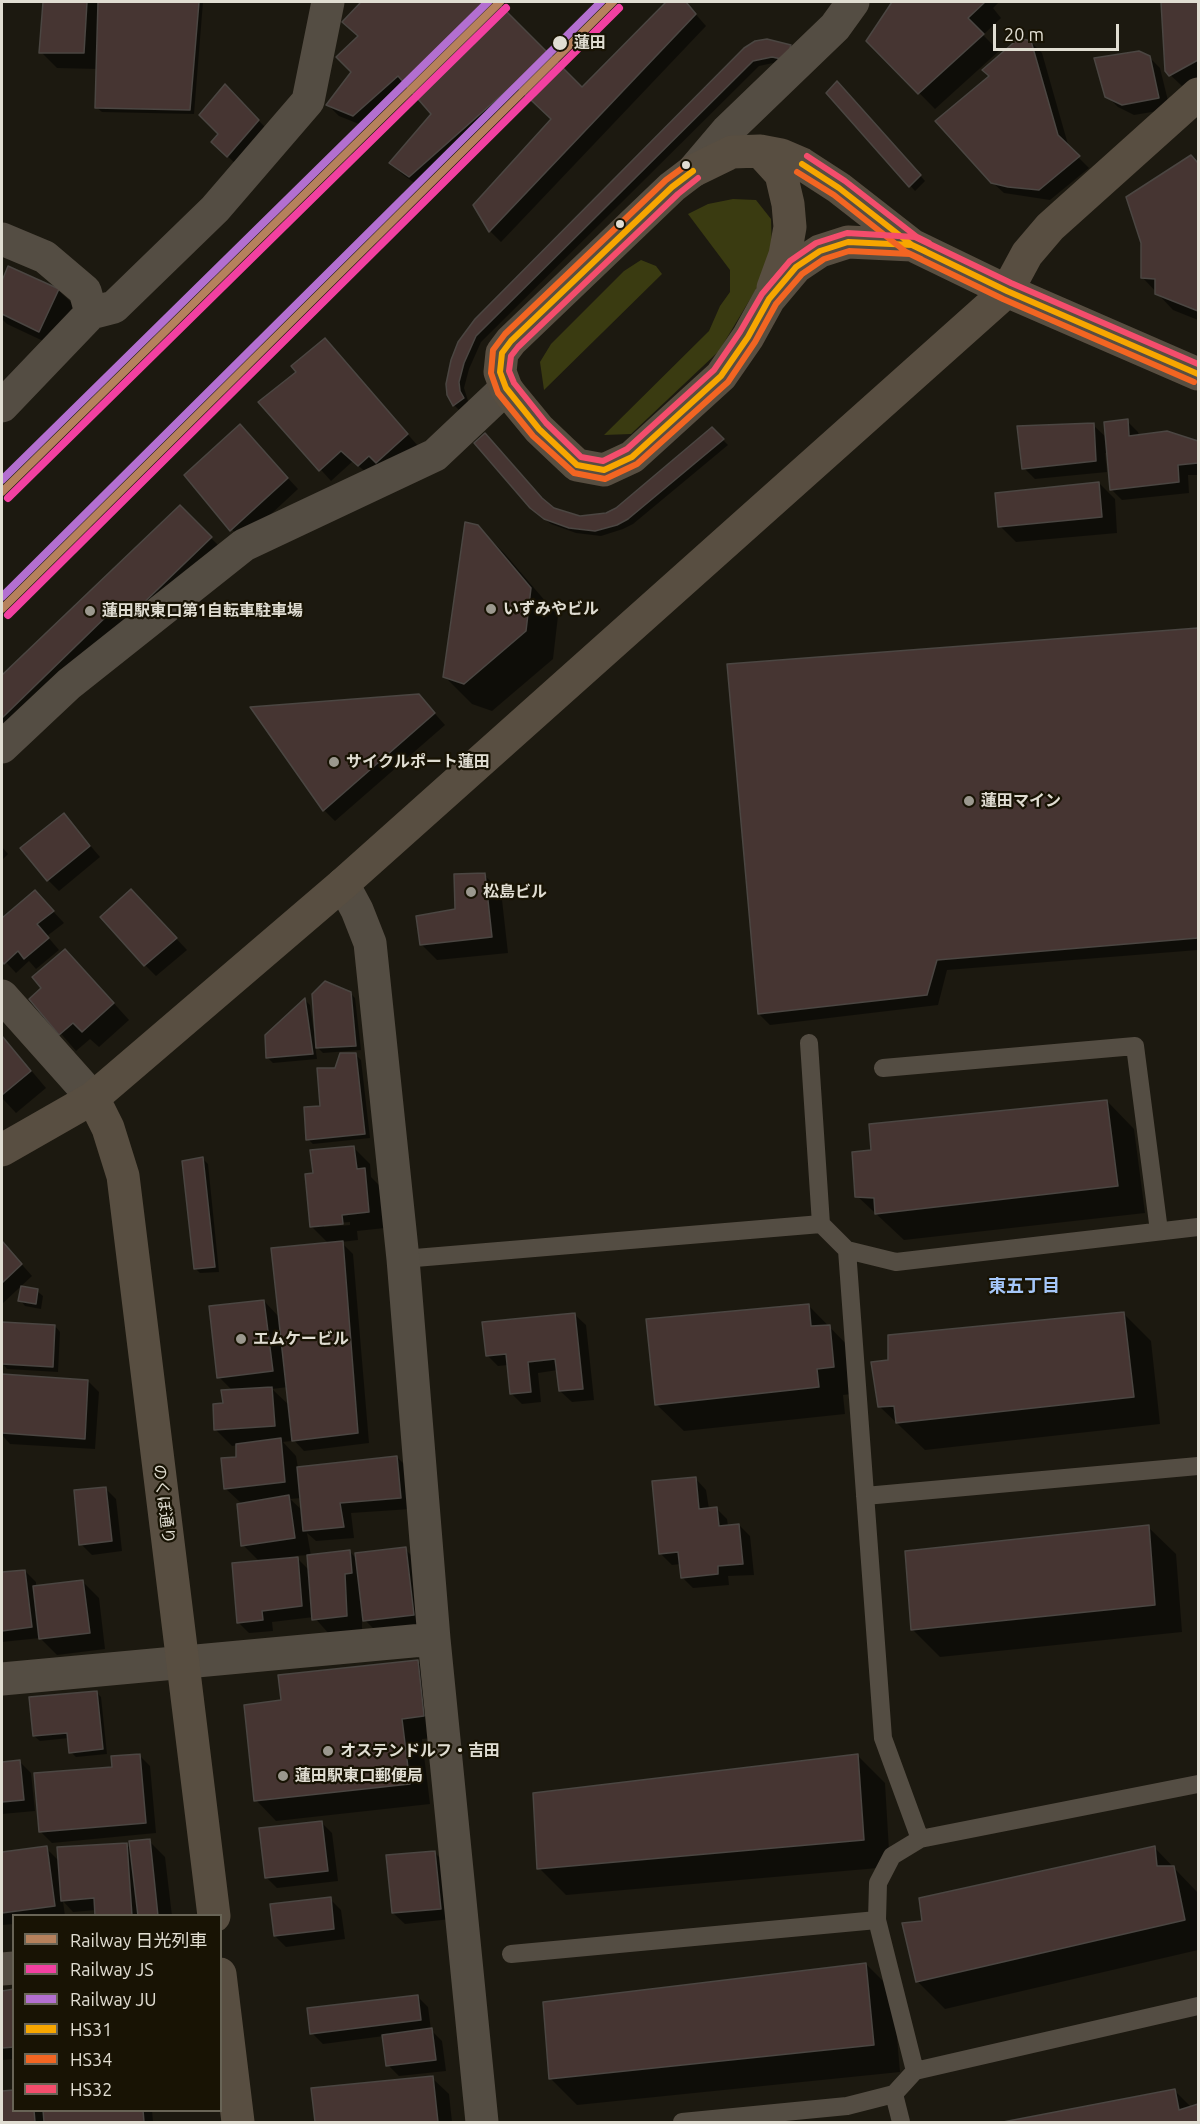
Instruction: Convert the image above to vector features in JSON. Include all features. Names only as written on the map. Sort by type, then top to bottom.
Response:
[{"type":"street","points":[[2,406],[91,313],[114,307],[207,218],[308,100],[328,2]]},
{"type":"street","points":[[760,151],[780,174],[788,204],[790,227],[785,255],[769,299],[748,337],[721,376],[632,457],[604,470],[577,465],[539,429],[506,388],[500,372],[502,353],[511,341],[672,187],[693,171],[727,131],[835,27],[853,2]]},
{"type":"street","points":[[2,1150],[93,1098],[343,884],[1007,291],[1027,254],[1050,227],[1198,94]]},
{"type":"street","points":[[693,171],[732,153],[760,151],[781,155],[802,164],[839,188],[912,245],[1007,291],[1198,374]]},
{"type":"street","points":[[2,239],[45,257],[85,291],[91,313]]},
{"type":"street","points":[[769,299],[796,267],[820,251],[848,242],[912,245]]},
{"type":"street","points":[[2,747],[69,684],[244,545],[435,454],[506,388]]},
{"type":"street","points":[[343,884],[357,910],[370,943],[403,1259],[434,1639],[482,2122]]},
{"type":"street","points":[[2,996],[93,1098]]},
{"type":"street","name":"のくぼ通り","points":[[93,1098],[108,1128],[123,1176],[214,1914]]},
{"type":"street","points":[[2,1679],[434,1639]]},
{"type":"street","points":[[222,1990],[238,2122]]},
{"type":"lane","points":[[809,1043],[821,1224],[847,1250],[896,1262],[1198,1227]]},
{"type":"lane","points":[[882,1068],[1135,1046],[1159,1231]]},
{"type":"lane","points":[[403,1259],[821,1224]]},
{"type":"lane","points":[[847,1250],[883,1738],[920,1839]]},
{"type":"lane","points":[[865,1496],[1198,1466]]},
{"type":"lane","points":[[915,2071],[877,1920],[878,1883],[892,1856],[920,1839],[1198,1784]]},
{"type":"lane","points":[[511,1954],[877,1920]]},
{"type":"lane","points":[[682,2122],[848,2106],[894,2094],[915,2071],[1198,2006]]},
{"type":"lane","points":[[894,2094],[901,2122]]},
{"type":"shaded area","points":[[733,199],[756,200],[771,219],[772,252],[761,281],[719,351],[631,434],[604,435],[709,331],[720,306],[730,292],[730,270],[688,214],[708,204]]},
{"type":"shaded area","points":[[641,260],[656,266],[662,274],[544,390],[540,362],[551,344],[624,271]]},
{"type":"building","points":[[43,2],[87,2],[84,53],[39,53]]},
{"type":"building","points":[[98,2],[199,2],[190,110],[95,108]]},
{"type":"building","points":[[361,2],[497,2],[582,87],[666,2],[686,2],[696,14],[489,232],[473,205],[551,119],[514,84],[409,177],[389,163],[431,114],[398,76],[353,116],[326,105],[351,72],[336,57],[358,36],[342,22]]},
{"type":"building","points":[[892,2],[985,2],[968,18],[984,34],[918,94],[866,41]]},
{"type":"building","points":[[1161,2],[1198,2],[1198,60],[1169,76],[1165,71]]},
{"type":"building","points":[[1019,38],[1031,41],[1058,135],[1080,156],[1039,190],[991,183],[935,121],[989,76],[982,70]]},
{"type":"building","points":[[767,39],[791,45],[786,60],[772,57],[753,61],[476,336],[464,363],[459,382],[464,398],[453,406],[447,395],[446,384],[451,360],[458,342],[475,319],[744,48],[755,41]]},
{"type":"building","points":[[1139,51],[1150,56],[1159,98],[1122,105],[1105,97],[1094,58]]},
{"type":"building","points":[[837,81],[921,175],[909,187],[826,93]]},
{"type":"building","points":[[225,84],[259,120],[227,157],[211,142],[218,134],[199,115]]},
{"type":"building","points":[[1191,155],[1198,163],[1198,311],[1155,294],[1155,279],[1141,278],[1141,243],[1126,197]]},
{"type":"building","points":[[8,266],[59,289],[39,332],[2,314],[2,281]]},
{"type":"building","points":[[325,338],[408,434],[376,463],[369,456],[358,466],[341,451],[319,471],[258,402],[296,372],[291,366]]},
{"type":"building","points":[[1128,419],[1129,436],[1167,431],[1198,441],[1198,463],[1178,465],[1179,482],[1110,490],[1104,422]]},
{"type":"building","points":[[1094,423],[1096,461],[1022,469],[1017,426]]},
{"type":"building","points":[[240,424],[288,478],[230,531],[184,475]]},
{"type":"building","points":[[712,427],[724,439],[628,519],[617,525],[595,531],[569,528],[544,519],[530,508],[474,443],[485,433],[542,498],[554,508],[580,516],[606,513],[616,508]]},
{"type":"building","points":[[1099,482],[1102,517],[998,527],[995,493]]},
{"type":"building","name":"蓮田駅東口第1自転車駐車場","points":[[180,505],[212,537],[130,616],[117,606],[2,718],[2,675]]},
{"type":"building","name":"いずみやビル","points":[[465,522],[478,525],[531,588],[526,631],[464,684],[443,677]]},
{"type":"building","name":"蓮田マイン","points":[[1198,628],[1198,938],[937,960],[927,995],[758,1014],[727,664]]},
{"type":"building","name":"サイクルポート蓮田","points":[[419,694],[435,713],[323,811],[250,707]]},
{"type":"building","points":[[64,813],[90,846],[47,881],[20,848]]},
{"type":"building","name":"松島ビル","points":[[485,873],[492,937],[420,945],[416,916],[455,909],[454,874]]},
{"type":"building","points":[[131,889],[177,938],[144,966],[100,917]]},
{"type":"building","points":[[35,890],[54,911],[37,924],[49,938],[24,959],[18,951],[4,964],[2,961],[2,918]]},
{"type":"building","points":[[65,949],[114,1003],[82,1032],[73,1023],[59,1035],[29,999],[41,988],[32,977]]},
{"type":"building","points":[[325,981],[351,992],[356,1046],[316,1048],[312,994]]},
{"type":"building","points":[[305,998],[313,1054],[266,1058],[265,1035]]},
{"type":"building","points":[[2,1036],[31,1071],[2,1095]]},
{"type":"building","points":[[340,1053],[356,1053],[365,1134],[306,1140],[304,1107],[320,1106],[317,1068],[335,1068]]},
{"type":"building","points":[[1107,1100],[1118,1186],[875,1214],[874,1198],[855,1197],[852,1152],[871,1150],[869,1124]]},
{"type":"building","points":[[354,1146],[357,1169],[365,1168],[369,1212],[342,1215],[343,1224],[310,1227],[305,1174],[313,1173],[310,1150]]},
{"type":"building","points":[[203,1157],[215,1267],[194,1269],[182,1161]]},
{"type":"building","points":[[2,1241],[22,1264],[2,1283]]},
{"type":"building","points":[[343,1241],[358,1433],[292,1441],[271,1248]]},
{"type":"building","points":[[21,1286],[38,1289],[36,1304],[18,1301]]},
{"type":"building","name":"エムケービル","points":[[264,1300],[273,1371],[217,1378],[209,1306]]},
{"type":"building","points":[[809,1304],[811,1326],[830,1325],[834,1367],[817,1369],[819,1387],[655,1405],[646,1319]]},
{"type":"building","points":[[1124,1312],[1134,1397],[896,1423],[894,1406],[878,1407],[871,1362],[888,1360],[888,1335]]},
{"type":"building","points":[[575,1313],[583,1389],[559,1391],[555,1359],[528,1362],[531,1392],[510,1394],[506,1354],[486,1356],[482,1322]]},
{"type":"building","points":[[2,1322],[55,1325],[53,1367],[2,1364]]},
{"type":"building","points":[[2,1374],[88,1380],[85,1439],[2,1433]]},
{"type":"building","points":[[272,1387],[275,1426],[214,1430],[213,1404],[223,1403],[221,1390]]},
{"type":"building","points":[[281,1438],[285,1482],[224,1489],[221,1458],[236,1457],[236,1444]]},
{"type":"building","points":[[397,1456],[401,1498],[340,1503],[344,1527],[303,1531],[297,1467]]},
{"type":"building","points":[[696,1477],[699,1509],[717,1507],[719,1526],[739,1524],[743,1564],[718,1566],[718,1574],[681,1578],[678,1552],[659,1554],[652,1481]]},
{"type":"building","points":[[106,1487],[112,1541],[79,1545],[74,1490]]},
{"type":"building","points":[[289,1495],[295,1538],[241,1546],[237,1504]]},
{"type":"building","points":[[1149,1525],[1155,1605],[911,1630],[905,1551]]},
{"type":"building","points":[[406,1547],[414,1615],[363,1621],[355,1553]]},
{"type":"building","points":[[350,1550],[352,1573],[345,1574],[347,1616],[312,1620],[307,1555]]},
{"type":"building","points":[[298,1557],[302,1606],[262,1611],[263,1620],[237,1623],[232,1563]]},
{"type":"building","points":[[25,1570],[32,1627],[2,1631],[2,1572]]},
{"type":"building","points":[[83,1580],[90,1633],[39,1639],[33,1586]]},
{"type":"building","name":"オステンドルフ・吉田","points":[[418,1660],[424,1716],[402,1719],[410,1784],[254,1801],[244,1705],[281,1700],[278,1675]]},
{"type":"building","points":[[97,1691],[103,1749],[69,1753],[67,1733],[33,1736],[29,1697]]},
{"type":"building","points":[[140,1754],[146,1823],[39,1832],[34,1773],[112,1767],[111,1756]]},
{"type":"building","points":[[858,1754],[864,1840],[537,1869],[533,1793]]},
{"type":"building","points":[[20,1760],[24,1800],[2,1802],[2,1762]]},
{"type":"building","points":[[322,1821],[328,1871],[265,1878],[259,1828]]},
{"type":"building","points":[[150,1839],[158,1914],[138,1914],[129,1841]]},
{"type":"building","points":[[127,1843],[132,1914],[95,1914],[94,1898],[61,1901],[57,1847]]},
{"type":"building","points":[[47,1846],[55,1906],[2,1913],[2,1852]]},
{"type":"building","points":[[1155,1846],[1157,1866],[1174,1866],[1185,1920],[916,1982],[902,1923],[922,1921],[919,1898]]},
{"type":"building","points":[[435,1851],[441,1909],[392,1913],[386,1855]]},
{"type":"building","points":[[331,1897],[334,1929],[274,1936],[270,1904]]},
{"type":"building","points":[[866,1963],[874,2045],[549,2079],[543,2002]]},
{"type":"building","points":[[12,1989],[12,2047],[2,2048],[2,1991]]},
{"type":"building","points":[[418,1995],[421,2020],[310,2034],[307,2008]]},
{"type":"building","points":[[432,2028],[436,2060],[386,2066],[382,2035]]},
{"type":"building","points":[[433,2076],[438,2122],[315,2122],[311,2088]]},
{"type":"building","points":[[1175,2089],[1179,2110],[1198,2104],[1198,2122],[1003,2122]]},
{"type":"building","points":[[12,2090],[12,2112],[34,2112],[35,2122],[2,2122],[2,2091]]},
{"type":"building","points":[[43,2112],[143,2112],[144,2122],[44,2122]]},
{"type":"rail line","name":"JU","points":[[2,480],[488,2]]},
{"type":"rail line","name":"日光列車","points":[[2,492],[500,2]]},
{"type":"rail line","name":"JU","points":[[2,597],[601,2]]},
{"type":"rail line","name":"日光列車","points":[[2,609],[613,2]]},
{"type":"rail line","name":"JS","points":[[8,498],[506,8]]},
{"type":"rail line","name":"JS","points":[[8,615],[619,8]]},
{"type":"transit line","name":"HS32","points":[[807,156],[845,181],[917,237],[929,243]]},
{"type":"transit line","name":"HS34","points":[[688,164],[666,180],[505,334],[493,350],[491,373],[498,393],[533,436],[574,473],[605,479],[637,464],[728,382],[755,342],[776,304],[802,274],[824,259],[849,251],[910,254],[1003,299],[1194,382]]},
{"type":"transit line","name":"HS31","points":[[802,164],[839,188],[912,245],[925,251]]},
{"type":"transit line","name":"HS31","points":[[693,171],[672,187],[511,341],[502,353],[500,372],[506,388],[539,429],[577,465],[604,470],[632,457],[721,376],[748,337],[769,299],[796,267],[820,251],[848,242],[912,245],[1007,291],[1198,374]]},
{"type":"transit line","name":"HS34","points":[[797,172],[834,195],[906,252],[921,259]]},
{"type":"transit line","name":"HS32","points":[[698,178],[678,194],[511,356],[509,371],[514,383],[546,423],[581,457],[603,461],[627,449],[714,370],[762,294],[790,261],[816,243],[847,233],[915,237],[1011,283],[1198,364]]},
{"type":"place","name":"蓮田","points":[[560,43]]},
{"type":"place","name":"いずみやビル","points":[[491,609]]},
{"type":"place","name":"蓮田駅東口第1自転車駐車場","points":[[90,611]]},
{"type":"place","name":"サイクルポート蓮田","points":[[334,762]]},
{"type":"place","name":"蓮田マイン","points":[[969,801]]},
{"type":"place","name":"松島ビル","points":[[471,892]]},
{"type":"place","name":"エムケービル","points":[[241,1339]]},
{"type":"place","name":"オステンドルフ・吉田","points":[[328,1751]]},
{"type":"place","name":"蓮田駅東口郵便局","points":[[283,1776]]},
{"type":"district","name":"東五丁目","points":[[1024,1286]]}]
